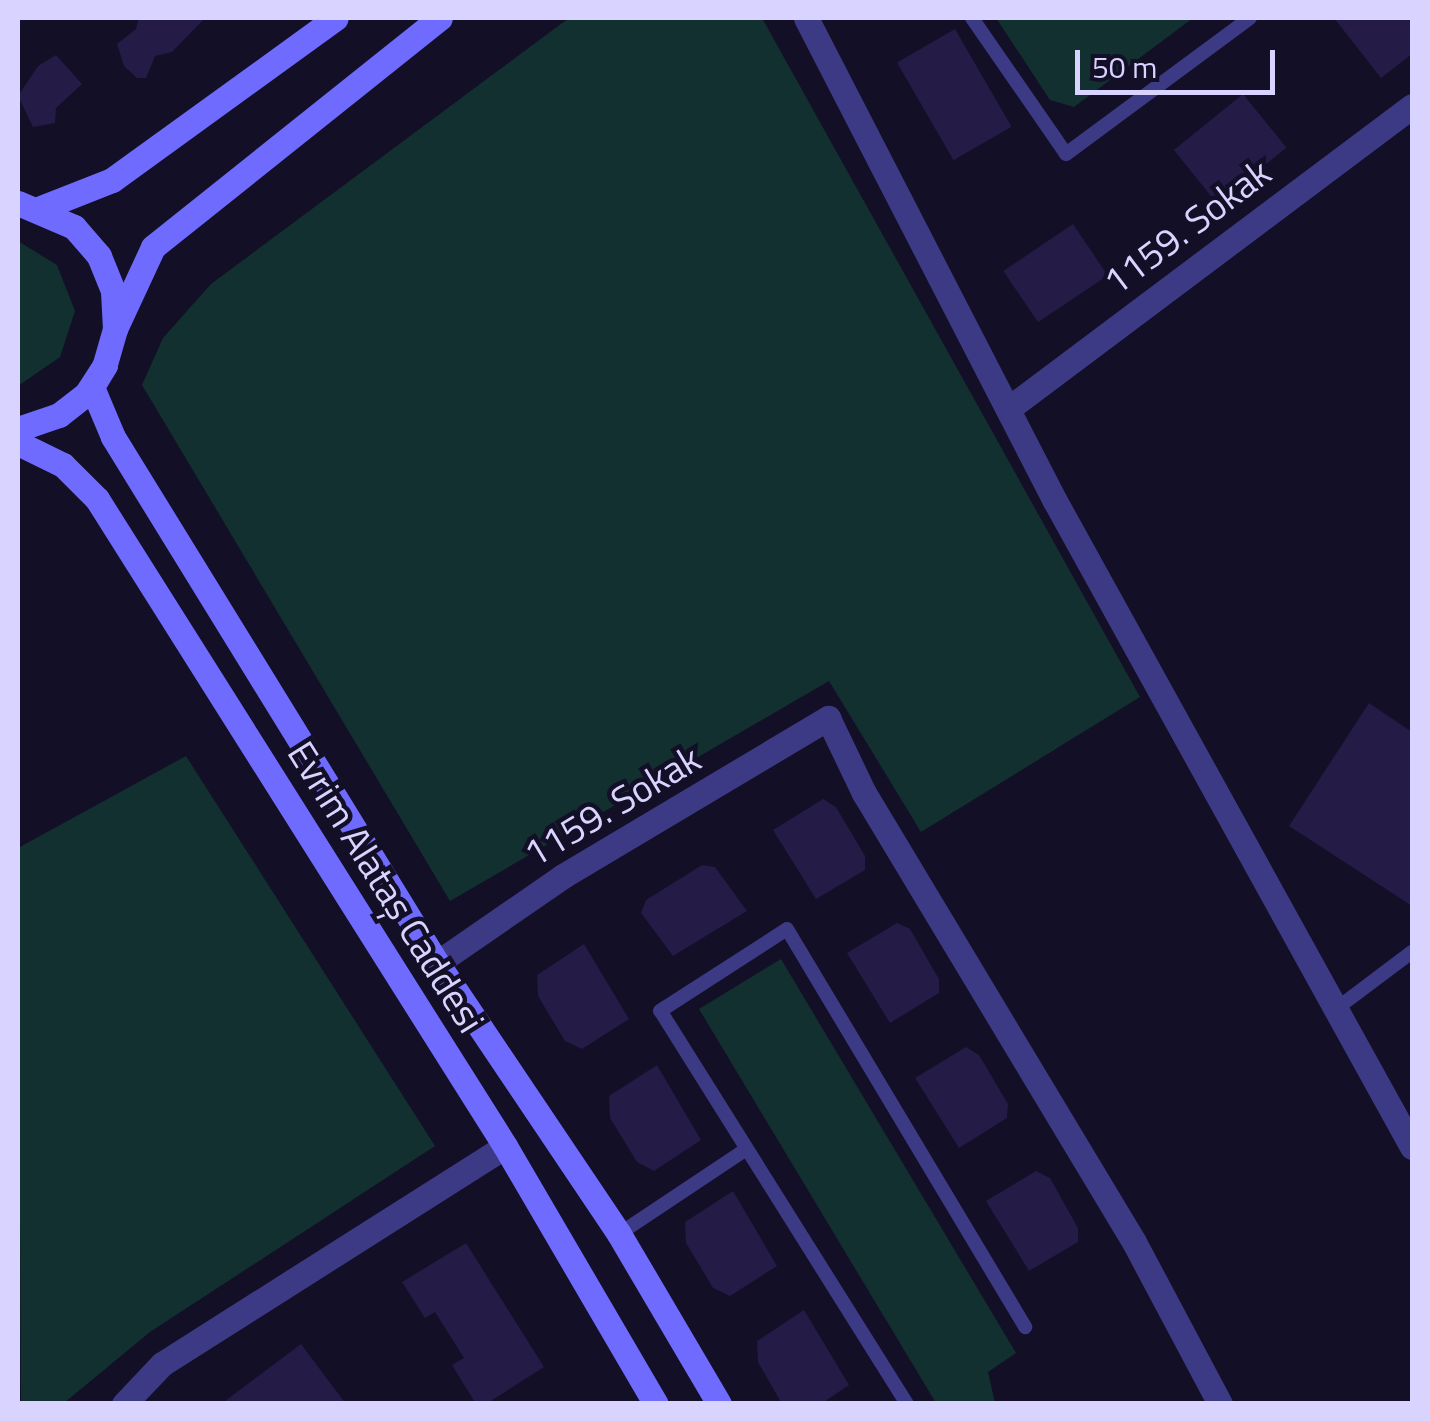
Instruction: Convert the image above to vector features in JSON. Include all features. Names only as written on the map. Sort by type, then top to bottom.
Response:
[{"type":"main road","points":[[29,206],[112,180],[336,18]]},
{"type":"main road","points":[[440,18],[153,247],[105,365],[92,386],[113,437],[437,963],[619,1234],[719,1404]]},
{"type":"main road","points":[[29,206],[74,227],[99,256],[113,292],[116,330]]},
{"type":"main road","points":[[18,429],[59,415],[86,394],[105,365]]},
{"type":"main road","name":"Evrim Alataş Caddesi","points":[[18,443],[63,465],[97,498],[505,1146],[656,1404]]},
{"type":"street","points":[[806,18],[1008,410],[1412,1147]]},
{"type":"street","name":"1159. Sokak","points":[[1008,410],[1412,106]]},
{"type":"street","name":"1159. Sokak","points":[[437,963],[562,876],[828,718],[864,794],[1134,1242],[1220,1404]]},
{"type":"street","points":[[124,1404],[162,1364],[505,1146]]},
{"type":"lane","points":[[972,18],[1066,154],[1250,18]]},
{"type":"lane","points":[[907,1404],[660,1011],[787,929],[1025,1328]]},
{"type":"lane","points":[[1336,1009],[1412,952]]},
{"type":"lane","points":[[619,1234],[745,1150]]},
{"type":"green space","points":[[569,18],[762,18],[1140,697],[921,832],[829,681],[450,901],[142,385],[163,338],[211,284]]},
{"type":"green space","points":[[996,18],[1193,18],[1074,107],[1050,100]]},
{"type":"green space","points":[[18,241],[57,265],[75,311],[60,357],[18,386]]},
{"type":"green space","points":[[186,756],[435,1146],[150,1332],[64,1403],[21,1403],[18,848]]},
{"type":"green space","points":[[781,959],[1016,1353],[988,1372],[995,1403],[936,1403],[699,1009]]},
{"type":"building","points":[[139,18],[205,18],[172,52],[155,56],[146,78],[137,78],[124,66],[117,44],[136,29]]},
{"type":"building","points":[[1334,18],[1412,18],[1412,54],[1381,78]]},
{"type":"building","points":[[955,29],[1012,127],[953,160],[897,62]]},
{"type":"building","points":[[56,55],[82,84],[56,108],[55,123],[33,127],[18,96],[38,66]]},
{"type":"building","points":[[1243,94],[1286,148],[1217,204],[1174,150]]},
{"type":"building","points":[[1073,224],[1108,275],[1038,322],[1003,271]]},
{"type":"building","points":[[1369,703],[1412,732],[1412,906],[1289,826]]},
{"type":"building","points":[[823,799],[836,807],[865,856],[865,870],[816,899],[773,830]]},
{"type":"building","points":[[702,865],[715,867],[747,911],[673,956],[641,913],[646,900]]},
{"type":"building","points":[[897,923],[910,929],[939,979],[939,993],[890,1023],[847,953]]},
{"type":"building","points":[[584,944],[629,1019],[582,1049],[565,1041],[538,996],[537,975]]},
{"type":"building","points":[[966,1047],[979,1055],[1008,1104],[1007,1118],[959,1148],[915,1078]]},
{"type":"building","points":[[657,1065],[701,1140],[654,1171],[637,1162],[610,1118],[609,1096]]},
{"type":"building","points":[[1036,1171],[1050,1178],[1078,1228],[1078,1242],[1029,1271],[986,1201]]},
{"type":"building","points":[[733,1191],[777,1266],[730,1296],[713,1288],[686,1243],[685,1222]]},
{"type":"building","points":[[466,1243],[544,1367],[486,1404],[476,1404],[452,1365],[464,1358],[435,1312],[425,1318],[402,1282]]},
{"type":"building","points":[[804,1310],[849,1385],[821,1404],[782,1404],[758,1362],[757,1341]]},
{"type":"building","points":[[301,1344],[346,1404],[221,1404]]}]
